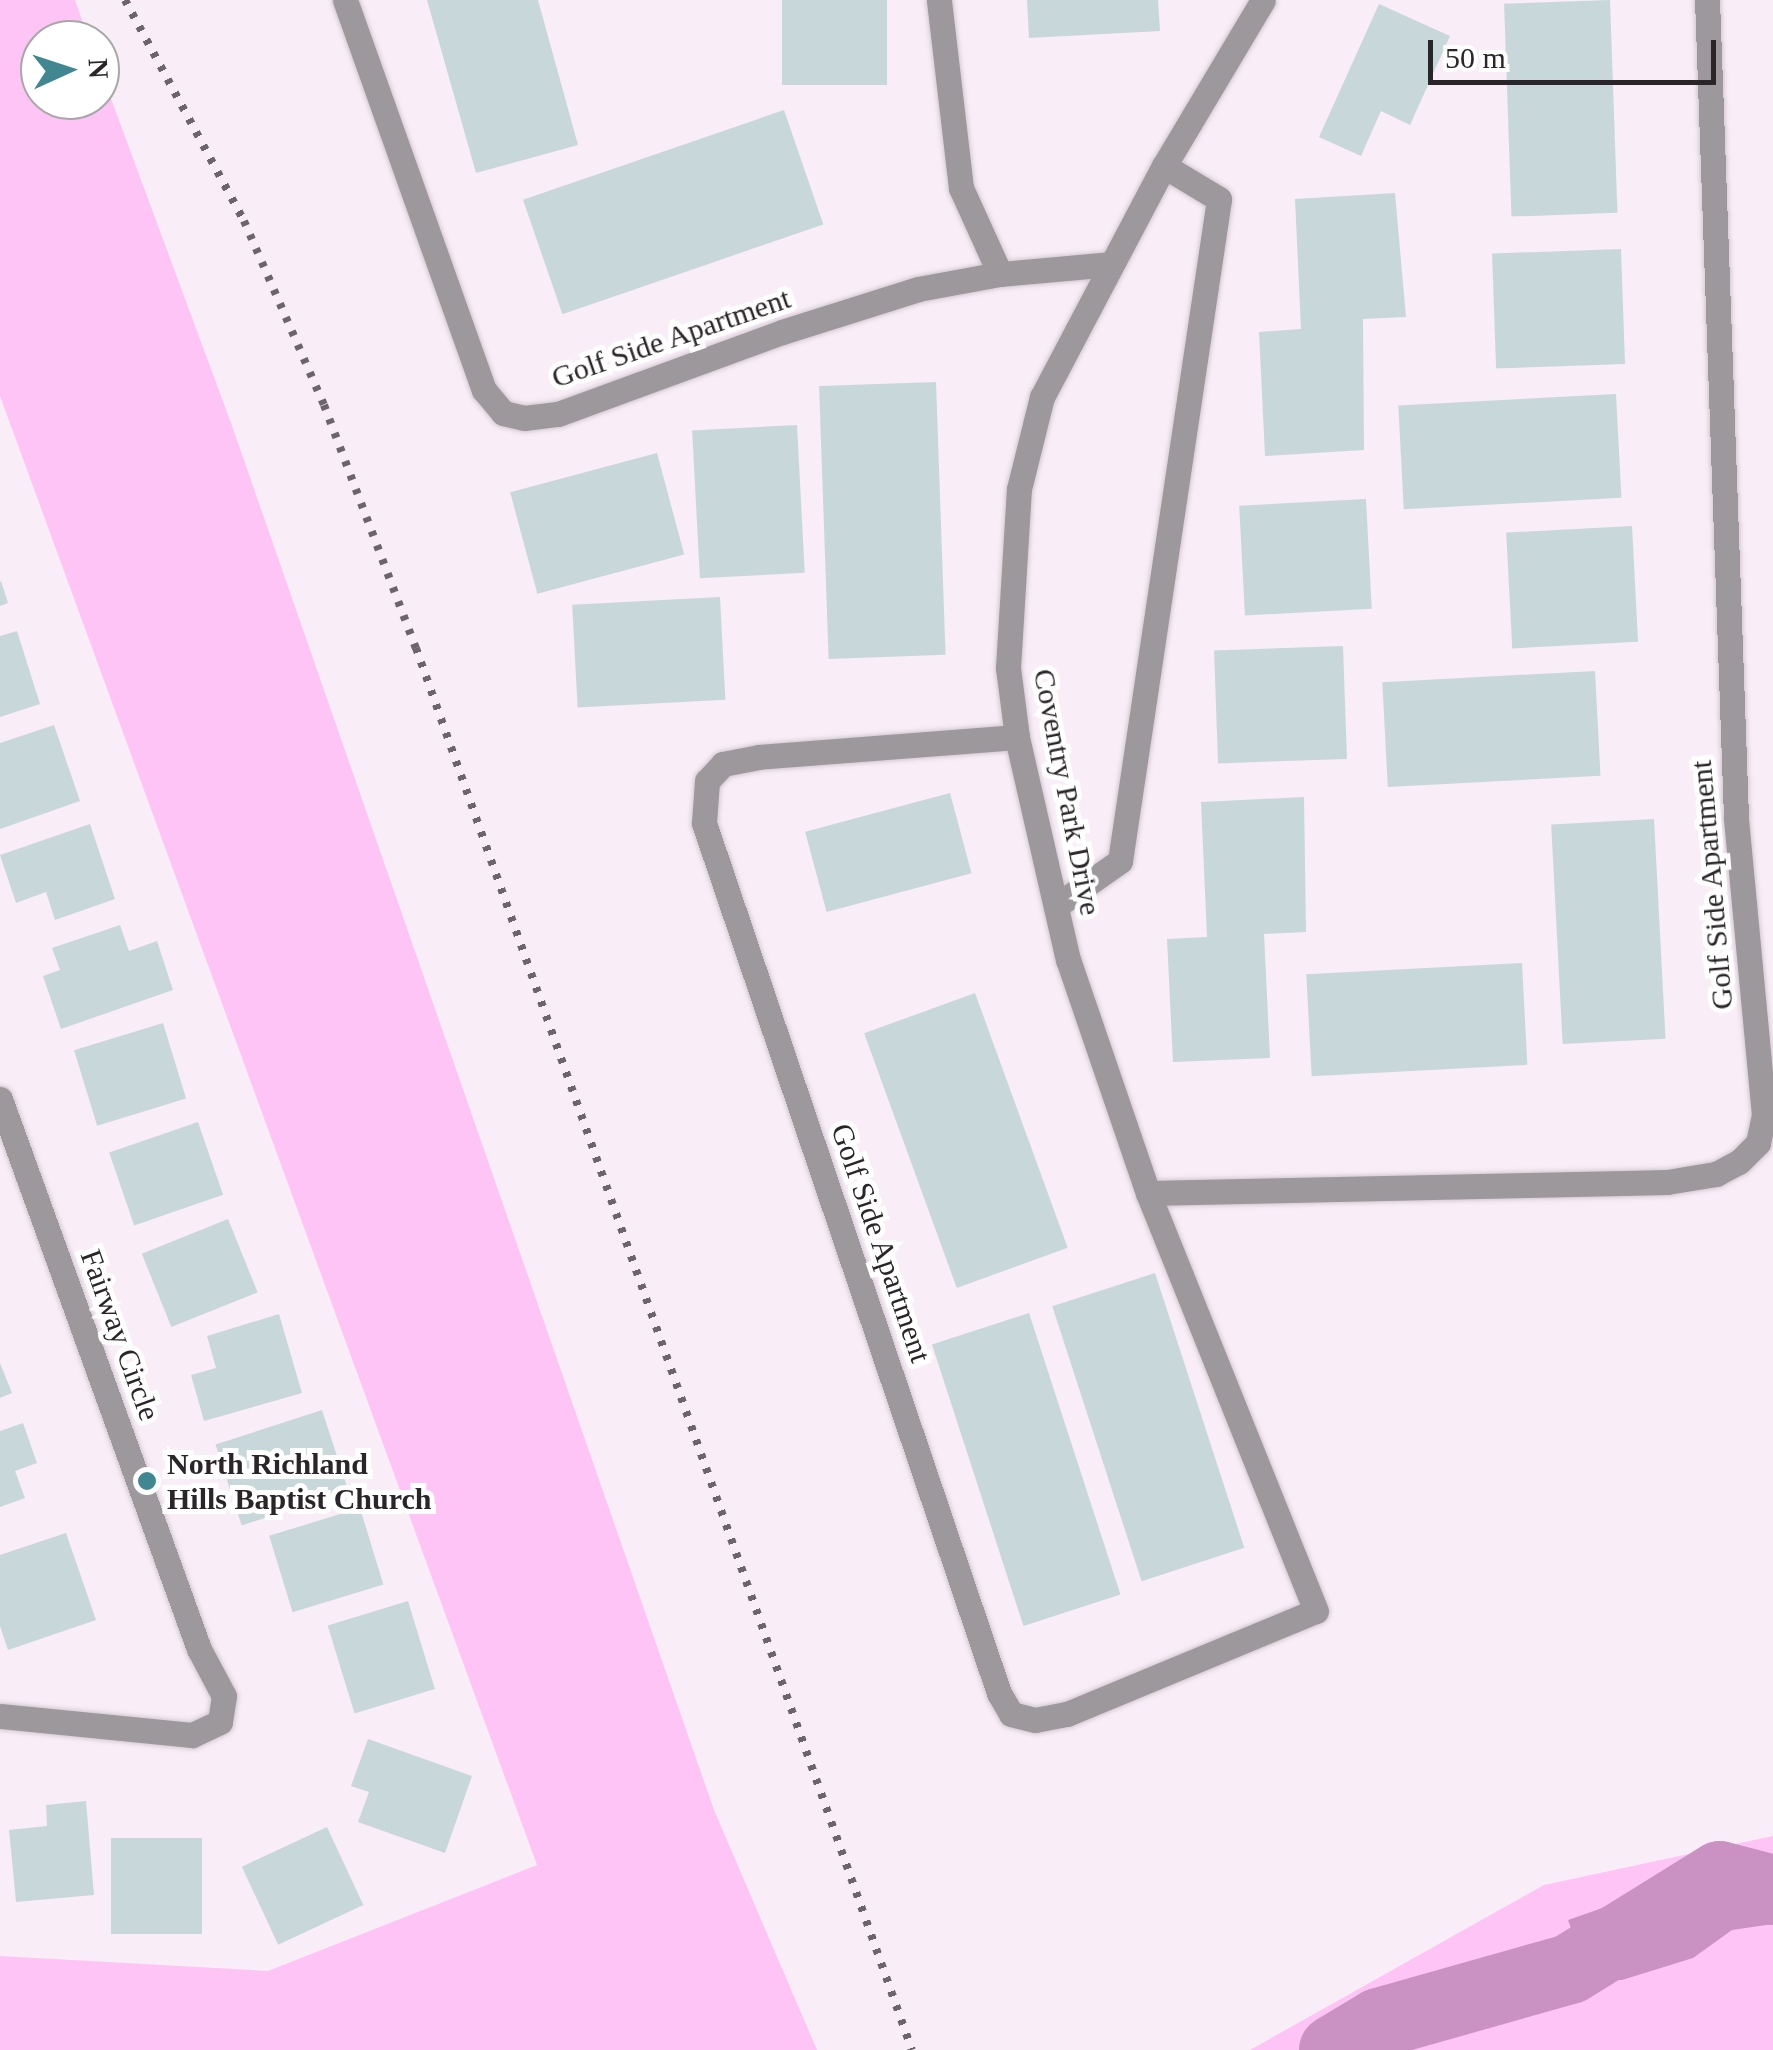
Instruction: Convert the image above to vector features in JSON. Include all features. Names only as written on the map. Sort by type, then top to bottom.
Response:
[{"type":"street","name":"Golf Side Apartment","points":[[345,0],[484,390],[503,413],[524,418],[558,414],[782,332],[918,289],[1000,274],[1111,264]]},
{"type":"street","points":[[939,0],[961,188],[1000,274]]},
{"type":"street","name":"Coventry Park Drive","points":[[1262,0],[1164,166],[1042,398],[1018,489],[1008,668],[1017,737],[1068,960],[1148,1194],[1316,1611]]},
{"type":"street","name":"Golf Side Apartment","points":[[1148,1194],[1667,1182],[1716,1174],[1739,1162],[1758,1143],[1764,1116],[1736,817],[1707,0]]},
{"type":"street","points":[[1056,906],[1120,861],[1219,199],[1164,166]]},
{"type":"street","name":"Golf Side Apartment","points":[[1017,737],[759,757],[723,764],[707,781],[704,824],[999,1693],[1011,1714],[1035,1720],[1068,1714],[1316,1611]]},
{"type":"street","name":"Fairway Circle","points":[[0,1099],[199,1649],[224,1696],[220,1722],[192,1735],[0,1716]]},
{"type":"shaded area","points":[[0,0],[75,0],[82,20],[20,20],[20,120],[119,120],[231,423],[714,1810],[817,2050],[0,2050],[0,1956],[268,1971],[537,1865],[0,396]]},
{"type":"shaded area","points":[[1773,1836],[1773,2050],[1250,2050],[1544,1885]]},
{"type":"shaded area","points":[[1751,1856],[1773,1860],[1773,1924],[1732,1930],[1693,1958],[1622,1980],[1590,1979],[1568,1920]]},
{"type":"building","points":[[427,0],[538,0],[578,145],[476,173]]},
{"type":"building","points":[[782,0],[887,0],[887,85],[782,85]]},
{"type":"building","points":[[1027,0],[1158,0],[1160,31],[1029,38]]},
{"type":"building","points":[[1610,0],[1617,213],[1511,217],[1504,4]]},
{"type":"building","points":[[1379,4],[1450,36],[1410,125],[1381,111],[1361,156],[1319,137]]},
{"type":"building","points":[[784,110],[823,224],[562,314],[523,200]]},
{"type":"building","points":[[1395,193],[1406,317],[1363,319],[1364,450],[1265,456],[1259,332],[1301,329],[1295,199]]},
{"type":"building","points":[[1621,249],[1625,364],[1496,368],[1492,254]]},
{"type":"building","points":[[936,382],[946,655],[829,659],[819,386]]},
{"type":"building","points":[[1616,394],[1621,498],[1404,509],[1398,405]]},
{"type":"building","points":[[797,425],[805,573],[700,578],[692,430]]},
{"type":"building","points":[[657,453],[684,554],[537,594],[510,492]]},
{"type":"building","points":[[1366,499],[1372,609],[1245,615],[1239,506]]},
{"type":"building","points":[[1632,526],[1638,642],[1512,648],[1506,533]]},
{"type":"building","points":[[0,582],[8,603],[0,606]]},
{"type":"building","points":[[720,597],[725,700],[578,708],[572,605]]},
{"type":"building","points":[[17,631],[40,704],[0,717],[0,636]]},
{"type":"building","points":[[1343,646],[1347,759],[1218,763],[1214,651]]},
{"type":"building","points":[[1595,671],[1600,776],[1388,787],[1382,682]]},
{"type":"building","points":[[54,725],[80,801],[0,829],[0,743]]},
{"type":"building","points":[[950,793],[971,873],[827,912],[805,832]]},
{"type":"building","points":[[1304,797],[1306,932],[1264,934],[1270,1058],[1173,1062],[1167,939],[1207,937],[1201,802]]},
{"type":"building","points":[[1654,819],[1666,1039],[1563,1044],[1551,824]]},
{"type":"building","points":[[90,824],[115,899],[55,920],[46,892],[16,903],[0,855]]},
{"type":"building","points":[[120,925],[129,951],[157,941],[173,990],[61,1029],[43,976],[60,970],[52,948]]},
{"type":"building","points":[[1522,963],[1527,1065],[1312,1076],[1306,974]]},
{"type":"building","points":[[975,993],[1068,1248],[957,1288],[864,1033]]},
{"type":"building","points":[[163,1023],[186,1099],[97,1126],[74,1050]]},
{"type":"building","points":[[198,1122],[223,1195],[134,1225],[109,1153]]},
{"type":"building","points":[[228,1219],[258,1292],[171,1327],[142,1254]]},
{"type":"building","points":[[1155,1273],[1244,1548],[1142,1581],[1052,1306]]},
{"type":"building","points":[[1029,1313],[1120,1595],[1023,1626],[932,1345]]},
{"type":"building","points":[[279,1314],[302,1393],[204,1421],[191,1375],[216,1368],[207,1336]]},
{"type":"building","points":[[0,1363],[12,1393],[0,1398]]},
{"type":"building","points":[[322,1410],[348,1491],[242,1525],[215,1445]]},
{"type":"building","points":[[23,1423],[37,1463],[15,1471],[25,1498],[0,1507],[0,1431]]},
{"type":"building","points":[[360,1508],[383,1585],[293,1612],[269,1536]]},
{"type":"building","points":[[66,1533],[96,1620],[8,1650],[0,1626],[0,1555]]},
{"type":"building","points":[[408,1601],[435,1689],[355,1714],[328,1626]]},
{"type":"building","points":[[368,1739],[472,1776],[445,1853],[358,1822],[369,1792],[351,1786]]},
{"type":"building","points":[[86,1801],[94,1895],[16,1902],[9,1830],[47,1826],[46,1805]]},
{"type":"building","points":[[327,1827],[363,1905],[278,1945],[242,1867]]},
{"type":"building","points":[[111,1838],[202,1838],[202,1934],[111,1934]]},
{"type":"waterway","points":[[1334,2050],[1379,2023],[1570,1969],[1720,1876],[1773,1890]]},
{"type":"railway","points":[[125,0],[244,221],[324,405],[416,648],[912,2050]]},
{"type":"place","name":"North Richland Hills Baptist Church","points":[[147,1481]]}]
